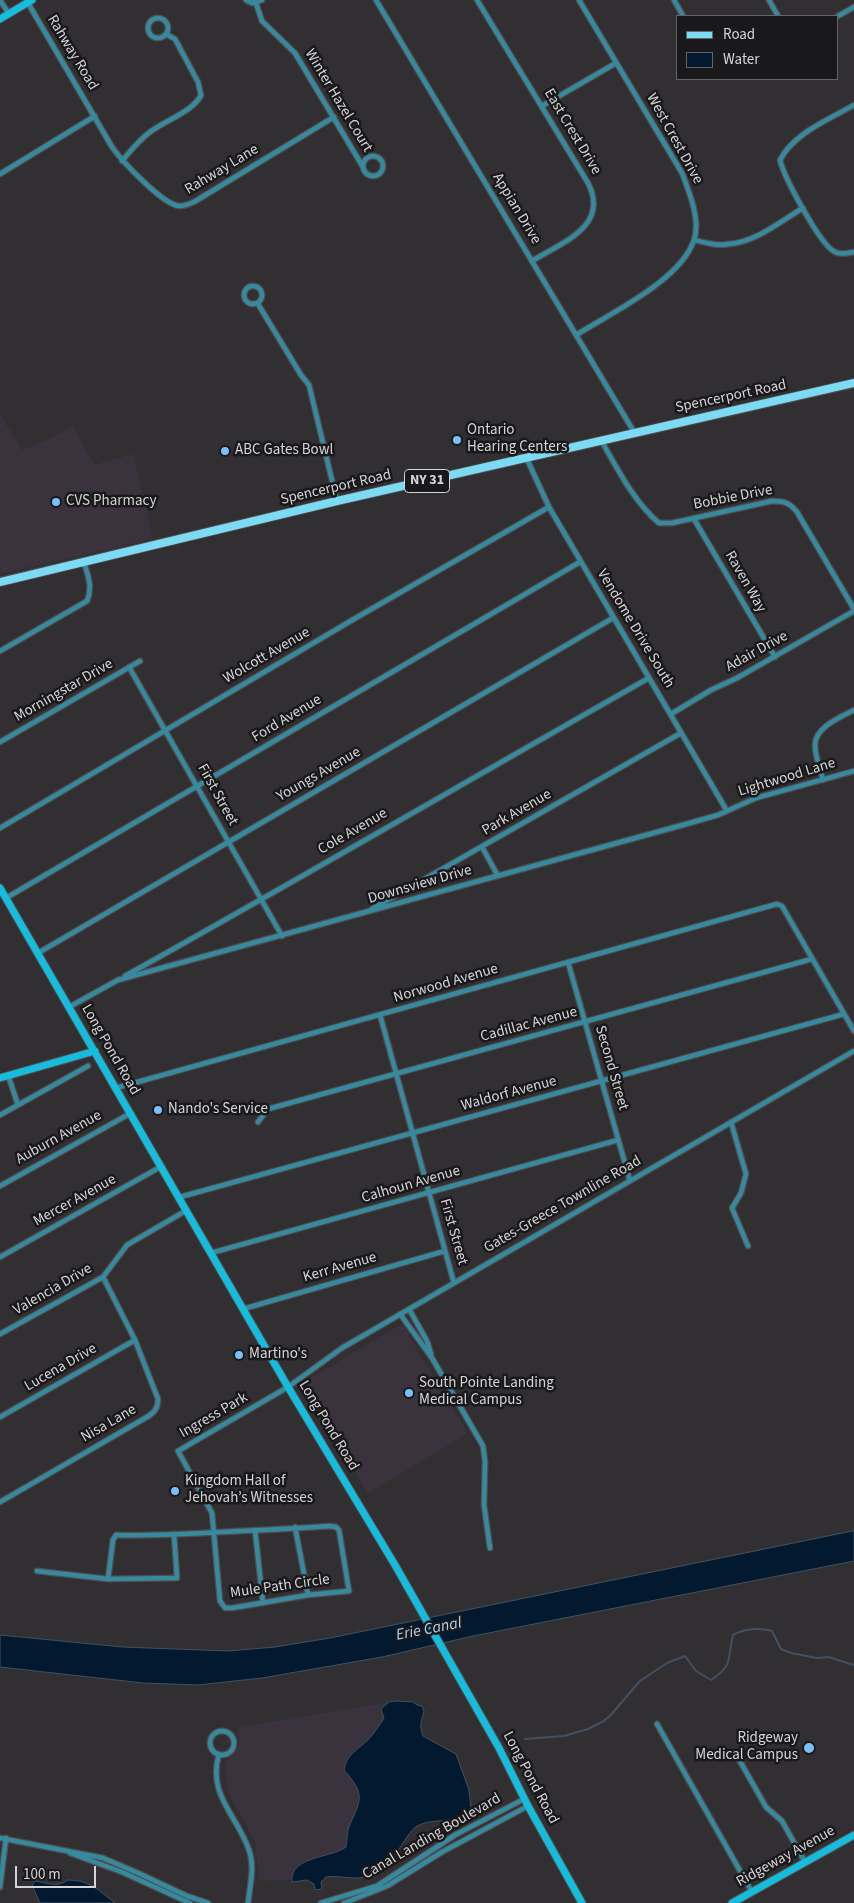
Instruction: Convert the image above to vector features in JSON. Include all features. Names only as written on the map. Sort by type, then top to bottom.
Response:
[{"type":"main road","points":[[0,19],[30,1]]},
{"type":"main road","name":"Spencerport Road","points":[[0,582],[526,457],[854,383]]},
{"type":"main road","name":"Long Pond Road","points":[[0,889],[180,1197],[288,1387],[447,1655],[582,1903]]},
{"type":"main road","points":[[0,1078],[95,1051]]},
{"type":"main road","name":"Ridgeway Avenue","points":[[732,1903],[854,1835]]},
{"type":"street","points":[[0,0],[9,14]]},
{"type":"street","points":[[246,0],[256,3],[262,0]]},
{"type":"street","points":[[378,2],[385,0]]},
{"type":"street","name":"East Crest Drive","points":[[477,0],[588,183],[594,198],[592,216],[581,231],[532,261]]},
{"type":"street","name":"West Crest Drive","points":[[576,335],[665,280],[679,266],[694,240],[694,208],[682,173],[579,0]]},
{"type":"street","points":[[674,0],[682,15]]},
{"type":"street","points":[[769,0],[777,15]]},
{"type":"street","name":"Rahway Road","points":[[30,1],[94,116]]},
{"type":"street","name":"Appian Drive","points":[[378,2],[634,432]]},
{"type":"street","name":"Winter Hazel Court","points":[[256,3],[262,21],[295,53],[334,117],[363,167],[367,173],[373,176],[382,172],[384,165],[381,159],[373,156],[366,158],[363,167]]},
{"type":"street","points":[[839,15],[854,7]]},
{"type":"street","points":[[157,18],[164,20],[168,27],[166,34],[158,38],[151,35],[148,29],[149,22],[157,18]]},
{"type":"street","points":[[122,161],[139,141],[194,104],[201,95],[198,82],[175,39],[166,34]]},
{"type":"street","points":[[542,106],[616,62]]},
{"type":"street","points":[[854,105],[799,137],[785,150],[780,160],[783,173],[830,249],[837,253],[854,252]]},
{"type":"street","points":[[0,174],[94,116]]},
{"type":"street","name":"Rahway Lane","points":[[94,116],[122,161],[169,203],[180,206],[186,205],[334,117]]},
{"type":"street","points":[[694,240],[713,244],[730,244],[742,241],[754,237],[803,208]]},
{"type":"street","points":[[256,286],[261,290],[262,299],[258,304],[252,305],[246,302],[244,293],[248,288],[256,286]]},
{"type":"street","points":[[258,304],[309,385],[338,501]]},
{"type":"street","name":"Bobbie Drive","points":[[601,440],[628,485],[659,524],[694,519],[772,501],[782,501],[791,505],[798,512],[854,610]]},
{"type":"street","name":"Vendome Drive South","points":[[526,457],[549,507],[580,562],[727,811]]},
{"type":"street","name":"Wolcott Avenue","points":[[0,828],[549,507]]},
{"type":"street","name":"Raven Way","points":[[694,519],[775,657]]},
{"type":"street","points":[[0,651],[87,601],[91,586],[84,562]]},
{"type":"street","name":"Ford Avenue","points":[[6,898],[580,562]]},
{"type":"street","name":"Adair Drive","points":[[671,714],[711,690],[738,678],[775,657],[854,610]]},
{"type":"street","name":"Youngs Avenue","points":[[38,953],[613,618]]},
{"type":"street","name":"Morningstar Drive","points":[[0,742],[140,661]]},
{"type":"street","name":"First Street","points":[[130,667],[282,936]]},
{"type":"street","name":"Cole Avenue","points":[[69,1007],[262,900],[452,789],[649,678]]},
{"type":"street","points":[[822,780],[815,746],[816,739],[822,730],[854,710]]},
{"type":"street","name":"Park Avenue","points":[[364,914],[681,733]]},
{"type":"street","name":"Lightwood Lane","points":[[727,811],[756,798],[854,771]]},
{"type":"street","name":"Downsview Drive","points":[[118,980],[364,914],[727,811]]},
{"type":"street","points":[[482,847],[498,876]]},
{"type":"street","name":"Norwood Avenue","points":[[116,1088],[777,904],[782,906],[812,959]]},
{"type":"street","points":[[812,959],[854,1031]]},
{"type":"street","name":"Cadillac Avenue","points":[[258,1122],[268,1109],[812,959]]},
{"type":"street","name":"Second Street","points":[[568,962],[630,1181]]},
{"type":"street","name":"Waldorf Avenue","points":[[180,1197],[844,1014]]},
{"type":"street","name":"First Street","points":[[380,1015],[454,1283]]},
{"type":"street","name":"Gates-Greece Townline Road","points":[[288,1387],[342,1348],[854,1051]]},
{"type":"street","points":[[0,1115],[88,1066]]},
{"type":"street","points":[[8,1075],[18,1104]]},
{"type":"street","name":"Auburn Avenue","points":[[0,1186],[131,1113]]},
{"type":"street","points":[[732,1122],[746,1174],[741,1193],[732,1208],[748,1246]]},
{"type":"street","name":"Calhoun Avenue","points":[[211,1254],[618,1140]]},
{"type":"street","name":"Mercer Avenue","points":[[0,1257],[162,1166]]},
{"type":"street","name":"Valencia Drive","points":[[0,1334],[102,1277],[127,1245],[187,1210]]},
{"type":"street","name":"Kerr Avenue","points":[[243,1309],[445,1252]]},
{"type":"street","name":"Nisa Lane","points":[[0,1502],[156,1410],[158,1399],[135,1340],[102,1277]]},
{"type":"street","points":[[409,1309],[427,1341],[432,1358]]},
{"type":"street","points":[[400,1314],[432,1358],[483,1446],[485,1461],[484,1505],[490,1548]]},
{"type":"street","name":"Lucena Drive","points":[[0,1417],[135,1340]]},
{"type":"street","name":"Ingress Park","points":[[215,1532],[212,1513],[178,1451],[288,1387]]},
{"type":"street","name":"Mule Path Circle","points":[[336,1527],[339,1530],[341,1539],[349,1590],[225,1608],[222,1605],[219,1593],[215,1532],[255,1530],[336,1527]]},
{"type":"street","points":[[295,1528],[308,1595]]},
{"type":"street","points":[[255,1530],[263,1603]]},
{"type":"street","points":[[108,1578],[113,1540],[116,1535],[215,1532]]},
{"type":"street","points":[[37,1571],[108,1578],[178,1578],[174,1534]]},
{"type":"street","points":[[657,1724],[752,1892]]},
{"type":"street","points":[[218,1732],[225,1732],[233,1740],[232,1747],[227,1753],[219,1754],[211,1747],[210,1740],[218,1732]]},
{"type":"street","points":[[219,1754],[215,1768],[220,1794],[251,1856],[252,1873],[248,1903]]},
{"type":"street","points":[[737,1756],[766,1807],[782,1821],[805,1862]]},
{"type":"street","name":"Canal Landing Boulevard","points":[[322,1903],[377,1886],[455,1835],[524,1799]]},
{"type":"street","name":"Canal Landing Boulevard","points":[[344,1903],[387,1886],[442,1852],[528,1806]]},
{"type":"street","points":[[0,1838],[103,1858],[138,1872],[187,1896],[208,1903]]},
{"type":"street","points":[[0,1887],[6,1838]]},
{"type":"street","points":[[59,1849],[122,1872],[190,1903]]},
{"type":"shaded area","points":[[0,415],[22,450],[43,442],[73,426],[94,465],[133,454],[153,539],[0,574]]},
{"type":"shaded area","name":"South Pointe Landing Medical Campus","points":[[402,1324],[468,1433],[368,1493],[302,1383]]},
{"type":"shaded area","points":[[389,1702],[381,1709],[385,1718],[373,1735],[353,1751],[344,1770],[357,1788],[360,1804],[348,1829],[346,1847],[334,1853],[319,1856],[297,1867],[293,1872],[291,1880],[260,1881],[255,1842],[229,1794],[225,1765],[239,1745],[239,1727]]},
{"type":"water","name":"Erie Canal","points":[[854,1531],[854,1561],[473,1636],[382,1657],[262,1678],[198,1685],[143,1683],[0,1667],[0,1635],[122,1647],[228,1651],[275,1647],[330,1638]]},
{"type":"water","points":[[389,1702],[413,1702],[422,1706],[424,1711],[421,1721],[423,1736],[456,1754],[469,1790],[471,1808],[464,1814],[451,1819],[424,1823],[417,1826],[389,1861],[373,1874],[358,1878],[326,1877],[321,1882],[322,1889],[315,1890],[314,1884],[307,1880],[292,1882],[293,1873],[304,1862],[340,1851],[346,1847],[348,1829],[358,1804],[359,1792],[344,1770],[345,1764],[382,1722],[384,1718],[381,1709]]},
{"type":"water","points":[[68,1880],[76,1880],[88,1884],[115,1903],[40,1903],[32,1885],[36,1881],[60,1884]]},
{"type":"waterway","points":[[525,1739],[564,1736],[588,1729],[602,1722],[609,1717],[640,1681],[667,1663],[685,1656],[696,1671],[711,1680],[723,1670],[728,1661],[733,1635],[747,1630],[762,1629],[772,1631],[781,1649],[791,1653],[817,1658],[828,1657],[854,1665]]},
{"type":"place","name":"Ontario Hearing Centers","points":[[457,440]]},
{"type":"place","name":"ABC Gates Bowl","points":[[225,451]]},
{"type":"place","name":"CVS Pharmacy","points":[[56,502]]},
{"type":"place","name":"Nando's Service","points":[[158,1110]]},
{"type":"place","name":"Martino's","points":[[239,1355]]},
{"type":"place","name":"South Pointe Landing Medical Campus","points":[[409,1393]]},
{"type":"place","name":"Kingdom Hall of Jehovah’s Witnesses","points":[[175,1491]]},
{"type":"place","name":"Ridgeway Medical Campus","points":[[809,1748]]}]
